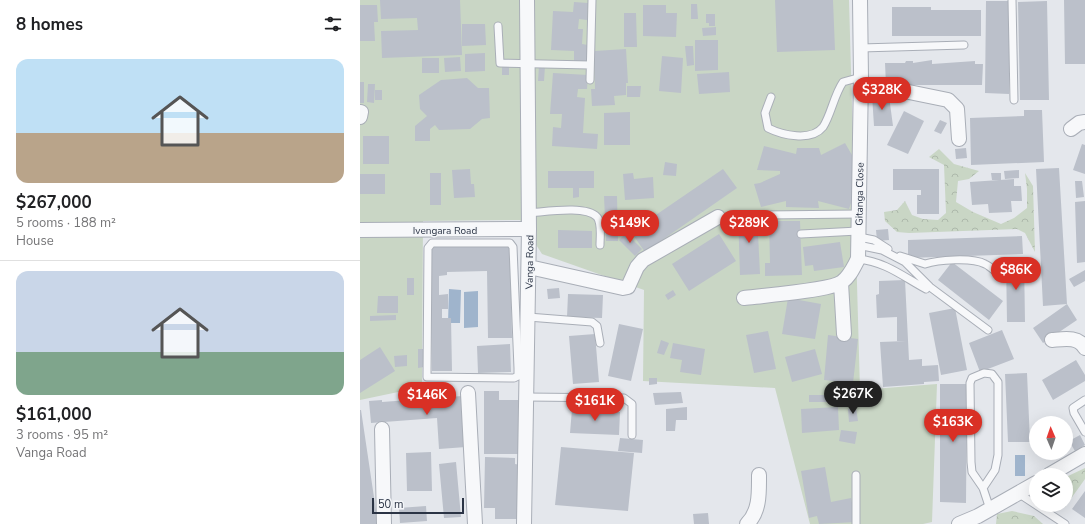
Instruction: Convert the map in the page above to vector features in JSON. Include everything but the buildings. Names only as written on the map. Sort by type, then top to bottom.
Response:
[{"type":"street","name":"Vanga Road","points":[[524,524],[530,229],[527,0]]},
{"type":"street","name":"Gitanga Close","points":[[841,283],[851,273],[859,243],[861,82],[860,0]]},
{"type":"street","points":[[861,82],[948,100],[957,109],[959,139]]},
{"type":"street","points":[[1071,129],[1079,123],[1085,122]]},
{"type":"street","points":[[529,267],[623,288],[628,287],[637,267],[643,260],[718,217]]},
{"type":"street","name":"Ivengara Road","points":[[360,230],[494,236],[530,229]]},
{"type":"street","points":[[744,298],[805,291],[841,283],[844,334]]},
{"type":"street","points":[[1052,340],[1075,339],[1082,343],[1085,348]]},
{"type":"street","points":[[468,394],[475,524]]},
{"type":"street","points":[[382,429],[384,524]]},
{"type":"street","points":[[1061,468],[1084,455]]},
{"type":"street","points":[[747,524],[755,514],[758,504],[759,475]]},
{"type":"street","points":[[959,524],[984,516],[1029,487]]},
{"type":"lane","points":[[590,80],[592,0]]},
{"type":"lane","points":[[1012,0],[1014,100]]},
{"type":"lane","points":[[498,26],[500,63],[527,62],[590,65]]},
{"type":"lane","points":[[861,48],[964,45]]},
{"type":"lane","points":[[771,97],[765,113],[768,128],[783,134],[799,136],[814,134],[823,127],[835,93],[843,82],[861,82]]},
{"type":"lane","points":[[529,213],[577,210],[592,214],[597,218],[600,224],[600,245]]},
{"type":"lane","points":[[763,215],[860,214]]},
{"type":"lane","points":[[802,234],[859,243],[882,250],[905,262],[930,286],[988,330]]},
{"type":"lane","points":[[494,236],[513,247],[518,376],[509,379],[427,378],[429,245],[494,236]]},
{"type":"lane","points":[[859,243],[874,240],[900,256],[925,264],[933,261],[962,260],[984,263],[995,271]]},
{"type":"lane","points":[[859,243],[875,261],[885,265],[926,289]]},
{"type":"lane","points":[[528,317],[592,322],[597,326],[600,343]]},
{"type":"lane","points":[[983,488],[976,480],[972,467],[970,383],[972,378],[984,373],[992,374],[998,382],[998,448],[994,470],[983,488],[984,516]]},
{"type":"lane","points":[[526,397],[624,398],[632,404],[632,435]]},
{"type":"lane","points":[[1085,400],[1073,408],[1074,413],[1085,432]]},
{"type":"lane","points":[[856,474],[856,524]]},
{"type":"lane","points":[[1018,493],[1065,524]]},
{"type":"green space","points":[[360,0],[849,0],[860,390],[937,384],[932,522],[923,524],[810,524],[775,388],[643,381],[644,290],[542,254],[520,220],[423,221],[422,387],[360,400]]},
{"type":"green space","points":[[939,149],[954,164],[979,171],[969,179],[958,181],[956,202],[973,212],[1001,224],[1014,218],[1027,208],[1025,173],[1033,186],[1035,252],[1025,233],[1017,229],[909,233],[897,232],[885,221],[884,212],[897,210],[905,201],[912,215],[923,219],[938,220],[946,213],[944,165],[929,157]]},
{"type":"green space","points":[[1085,468],[1085,479],[1073,496],[1073,474]]},
{"type":"green space","points":[[1012,511],[1034,516],[1043,524],[996,524],[997,514]]},
{"type":"water","points":[[449,289],[461,290],[460,323],[448,323]]},
{"type":"water","points":[[478,291],[478,327],[464,328],[464,292]]},
{"type":"water","points":[[1015,455],[1025,455],[1025,476],[1015,476]]}]
